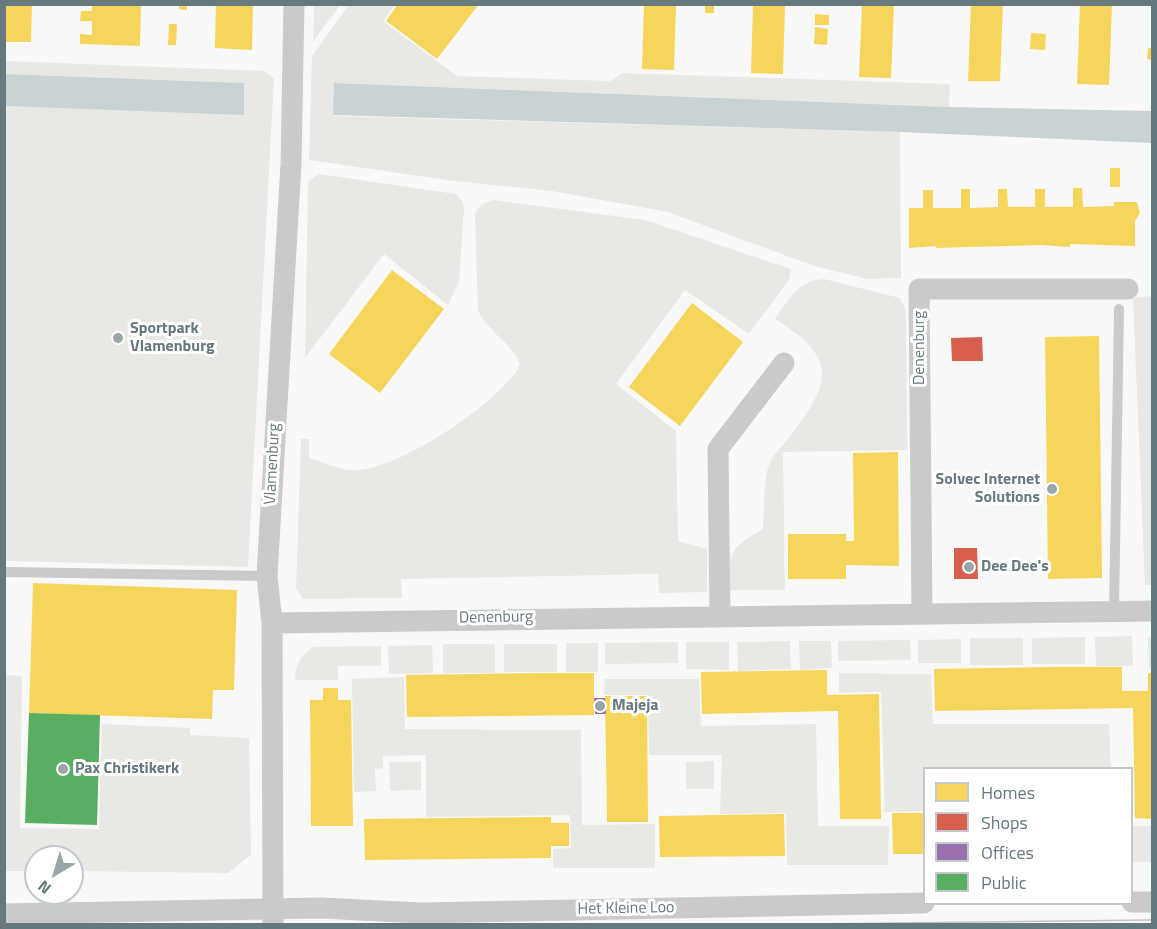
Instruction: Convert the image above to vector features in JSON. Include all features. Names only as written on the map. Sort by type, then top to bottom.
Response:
[{"type":"street","name":"Vlamenburg","points":[[273,917],[272,623],[267,576],[291,164],[294,4]]},
{"type":"street","name":"Denenburg","points":[[922,614],[920,289],[1128,289]]},
{"type":"street","points":[[720,616],[718,448],[784,363]]},
{"type":"street","name":"Denenburg","points":[[272,623],[1152,611]]},
{"type":"street","points":[[1133,902],[1152,902]]},
{"type":"street","name":"Het Kleine Loo","points":[[4,914],[273,917],[923,903]]},
{"type":"lane","points":[[1114,611],[1119,309]]},
{"type":"lane","points":[[4,572],[267,576]]},
{"type":"shaded area","points":[[314,5],[340,5],[313,42]]},
{"type":"shaded area","points":[[349,5],[395,5],[383,21],[457,76],[610,81],[622,73],[950,84],[949,107],[335,83],[334,116],[900,132],[901,278],[868,279],[814,266],[668,212],[552,191],[454,181],[309,160],[312,56]]},
{"type":"shaded area","name":"Sportpark Vlamenburg","points":[[5,61],[264,71],[274,78],[248,567],[5,561],[5,106],[244,114],[243,83],[5,74]]},
{"type":"shaded area","points":[[5,74],[244,83],[244,115],[5,106]]},
{"type":"shaded area","points":[[334,83],[949,107],[1152,111],[1152,143],[900,132],[333,115]]},
{"type":"shaded area","points":[[319,174],[456,194],[463,202],[464,209],[459,282],[448,305],[384,254],[305,358],[308,182]]},
{"type":"shaded area","points":[[493,200],[645,220],[791,269],[789,280],[749,334],[685,290],[616,384],[676,431],[678,541],[707,549],[707,592],[659,593],[658,574],[401,579],[402,598],[303,599],[296,588],[301,439],[309,439],[309,458],[347,470],[371,468],[420,448],[446,432],[492,397],[520,365],[512,350],[487,325],[478,310],[475,213],[482,204]]},
{"type":"shaded area","points":[[824,279],[900,298],[906,311],[907,450],[783,452],[785,590],[728,590],[733,553],[743,542],[763,529],[764,496],[770,462],[802,420],[820,387],[822,373],[819,360],[796,333],[775,319],[801,287],[815,280]]},
{"type":"shaded area","points":[[1152,296],[1152,585],[1145,585],[1133,298]]},
{"type":"shaded area","points":[[1132,636],[1133,666],[1096,666],[1095,637]]},
{"type":"shaded area","points":[[1085,637],[1085,664],[1032,664],[1032,638]]},
{"type":"shaded area","points":[[1148,637],[1152,637],[1152,669],[1149,669]]},
{"type":"shaded area","points":[[970,638],[1023,638],[1023,665],[970,665]]},
{"type":"shaded area","points":[[961,639],[961,663],[918,663],[918,640]]},
{"type":"shaded area","points":[[910,640],[911,660],[838,661],[838,641]]},
{"type":"shaded area","points":[[790,641],[791,669],[738,671],[737,642]]},
{"type":"shaded area","points":[[799,641],[831,641],[832,668],[800,670]]},
{"type":"shaded area","points":[[678,642],[678,663],[605,664],[605,643]]},
{"type":"shaded area","points":[[686,642],[729,642],[729,670],[686,669]]},
{"type":"shaded area","points":[[566,643],[598,643],[598,672],[566,672]]},
{"type":"shaded area","points":[[443,644],[495,644],[495,673],[443,673]]},
{"type":"shaded area","points":[[504,644],[557,644],[557,672],[504,672]]},
{"type":"shaded area","points":[[432,645],[433,673],[389,674],[388,646]]},
{"type":"shaded area","points":[[381,646],[381,666],[338,666],[338,680],[295,680],[300,660],[314,647]]},
{"type":"shaded area","points":[[839,673],[931,674],[933,724],[1109,724],[1111,767],[923,767],[923,811],[885,812],[881,692],[839,693]]},
{"type":"shaded area","points":[[5,675],[22,676],[20,828],[99,829],[102,724],[190,728],[190,735],[249,738],[251,855],[228,873],[84,871],[84,845],[24,845],[24,871],[5,871]]},
{"type":"shaded area","points":[[404,677],[405,729],[581,730],[582,825],[655,824],[655,868],[553,868],[553,849],[571,848],[570,815],[426,817],[426,755],[383,756],[383,768],[375,769],[376,791],[354,792],[352,679]]},
{"type":"shaded area","points":[[605,679],[699,679],[701,726],[816,724],[818,826],[889,826],[888,865],[787,865],[786,813],[720,814],[722,755],[649,755],[648,695],[604,695]]},
{"type":"shaded area","points":[[714,761],[714,789],[686,789],[686,762]]},
{"type":"shaded area","points":[[389,762],[421,762],[421,790],[390,791]]},
{"type":"shaded area","points":[[1133,826],[1152,826],[1152,862],[1133,862]]},
{"type":"building: Homes","points":[[4,4],[32,4],[31,42],[4,42]]},
{"type":"building: Homes","points":[[92,4],[141,4],[140,46],[80,44],[80,34],[92,35],[92,21],[80,21],[81,11],[92,11]]},
{"type":"building: Homes","points":[[179,4],[187,4],[187,10],[179,9]]},
{"type":"building: Homes","points":[[216,4],[253,4],[252,50],[215,48]]},
{"type":"building: Homes","points":[[398,4],[479,4],[437,59],[386,21]]},
{"type":"building: Homes","points":[[644,4],[676,4],[674,70],[642,69]]},
{"type":"building: Homes","points":[[705,4],[714,4],[714,13],[705,13]]},
{"type":"building: Homes","points":[[753,4],[785,4],[783,74],[751,73]]},
{"type":"building: Homes","points":[[862,4],[894,4],[891,78],[859,77]]},
{"type":"building: Homes","points":[[971,4],[1003,4],[1000,81],[968,81]]},
{"type":"building: Homes","points":[[1080,4],[1112,4],[1109,85],[1077,84]]},
{"type":"building: Homes","points":[[815,14],[829,15],[829,25],[815,25]]},
{"type":"building: Homes","points":[[169,24],[177,24],[176,45],[168,45]]},
{"type":"building: Homes","points":[[815,27],[828,29],[827,45],[814,44]]},
{"type":"building: Homes","points":[[1031,33],[1046,34],[1045,50],[1030,49]]},
{"type":"building: Homes","points":[[1148,48],[1152,48],[1152,60],[1147,59]]},
{"type":"building: Homes","points":[[1110,168],[1120,168],[1120,187],[1110,187]]},
{"type":"building: Homes","points":[[1073,188],[1082,188],[1083,207],[1114,206],[1114,202],[1137,202],[1140,213],[1135,221],[1135,246],[1070,244],[1070,247],[1041,245],[909,248],[909,208],[923,208],[923,190],[933,190],[933,208],[961,208],[961,189],[970,189],[970,208],[998,207],[998,189],[1007,189],[1008,207],[1035,207],[1035,189],[1045,189],[1045,207],[1073,207]]},
{"type":"building: Homes","points":[[392,270],[444,309],[380,393],[329,354]]},
{"type":"building: Homes","points":[[692,303],[743,342],[680,426],[629,387]]},
{"type":"building: Homes","points":[[1099,336],[1102,578],[1048,579],[1045,337]]},
{"type":"building: Homes","points":[[898,452],[899,566],[846,565],[846,579],[788,579],[788,534],[846,534],[846,541],[854,541],[853,453]]},
{"type":"building: Homes","points":[[33,583],[237,590],[234,690],[213,690],[212,719],[29,713]]},
{"type":"building: Homes","points":[[1122,667],[1122,691],[1148,691],[1148,673],[1152,673],[1152,819],[1135,818],[1133,708],[935,711],[934,669]]},
{"type":"building: Homes","points":[[827,670],[827,695],[879,694],[881,819],[840,819],[838,711],[702,714],[701,672]]},
{"type":"building: Homes","points":[[594,673],[594,715],[407,717],[406,675]]},
{"type":"building: Homes","points":[[323,688],[338,688],[338,700],[351,700],[353,826],[311,826],[310,700],[323,700]]},
{"type":"building: Homes","points":[[605,696],[647,696],[648,822],[607,822]]},
{"type":"building: Homes","points":[[892,813],[923,813],[923,854],[893,854]]},
{"type":"building: Homes","points":[[784,814],[785,856],[660,857],[659,816]]},
{"type":"building: Homes","points":[[551,817],[551,823],[569,823],[569,846],[551,846],[551,858],[365,860],[364,819]]},
{"type":"building: Shops","points":[[982,337],[983,361],[952,361],[951,338]]},
{"type":"building: Shops","points":[[954,548],[977,548],[978,579],[954,579]]},
{"type":"building: Offices","name":"Majeja","points":[[594,698],[605,698],[606,714],[595,714]]},
{"type":"building: Public","name":"Pax Christikerk","points":[[29,713],[100,715],[97,825],[25,823]]},
{"type":"tram line","points":[[808,924],[1152,920]]},
{"type":"place","name":"Sportpark Vlamenburg","points":[[118,338]]},
{"type":"place","name":"Solvec Internet Solutions","points":[[1052,489]]},
{"type":"place","name":"Dee Dee's","points":[[969,567]]},
{"type":"place","name":"Majeja","points":[[600,706]]},
{"type":"place","name":"Pax Christikerk","points":[[63,769]]}]
